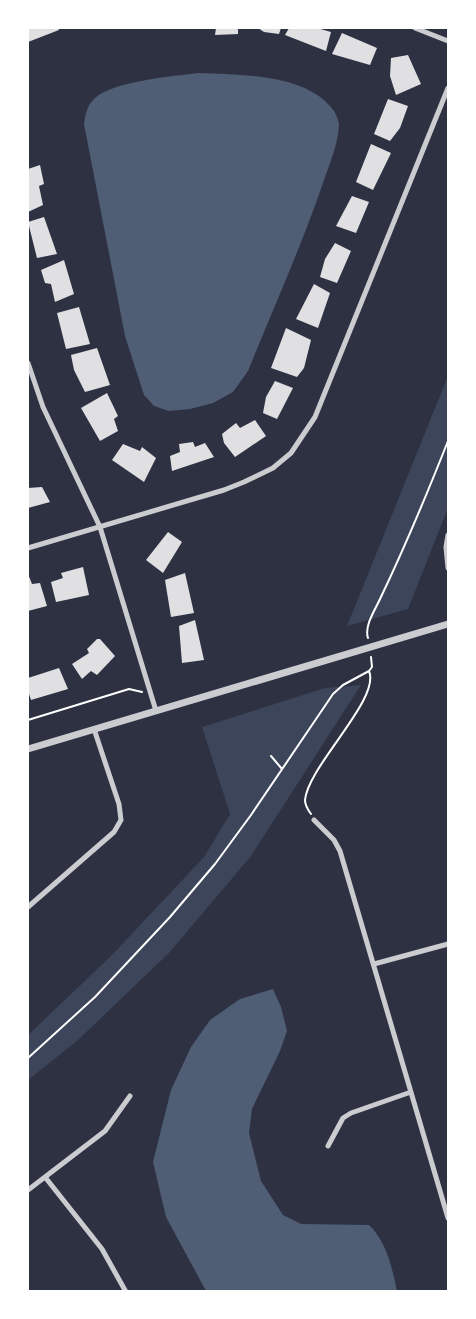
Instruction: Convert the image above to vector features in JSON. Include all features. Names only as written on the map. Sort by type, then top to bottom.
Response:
[{"type":"street","points":[[415,28],[448,41]]},
{"type":"street","points":[[28,548],[244,482],[273,468],[299,444],[315,417],[349,336],[448,88]]},
{"type":"street","points":[[28,363],[44,407],[100,527],[156,711]]},
{"type":"street","points":[[448,535],[446,548],[448,568]]},
{"type":"street","points":[[28,749],[448,624]]},
{"type":"street","points":[[28,907],[114,832],[121,820],[119,804],[94,729]]},
{"type":"street","points":[[314,820],[334,840],[340,851],[448,1218]]},
{"type":"street","points":[[374,964],[448,944]]},
{"type":"street","points":[[328,1146],[343,1118],[351,1112],[411,1092]]},
{"type":"street","points":[[28,1190],[105,1132],[130,1096]]},
{"type":"street","points":[[45,1177],[92,1236],[126,1292]]},
{"type":"path","points":[[28,1058],[95,997],[170,917],[215,864],[333,694],[343,685],[369,671],[372,667],[367,629],[411,533],[448,441]]},
{"type":"path","points":[[314,820],[305,800],[312,781],[362,703],[372,683],[369,671]]},
{"type":"path","points":[[28,720],[129,689],[140,692],[149,689]]},
{"type":"path","points":[[271,756],[282,769]]},
{"type":"shaded area","points":[[199,73],[272,78],[307,89],[322,99],[334,111],[339,125],[335,147],[314,207],[248,371],[233,392],[213,403],[190,409],[169,411],[154,406],[144,395],[125,336],[84,124],[86,114],[94,99],[114,88],[144,80]]},
{"type":"shaded area","points":[[448,376],[448,508],[408,609],[347,626]]},
{"type":"shaded area","points":[[361,685],[251,856],[169,953],[77,1041],[28,1080],[28,1035],[112,955],[204,857],[230,814],[202,727],[325,688]]},
{"type":"shaded area","points":[[273,989],[281,1007],[287,1031],[280,1051],[252,1109],[249,1133],[261,1181],[283,1215],[301,1224],[369,1225],[384,1247],[391,1264],[397,1291],[206,1291],[166,1217],[153,1162],[171,1090],[191,1047],[210,1020],[240,999]]},
{"type":"building","points":[[28,28],[58,28],[59,30],[28,42]]},
{"type":"building","points":[[216,28],[238,28],[238,34],[215,35]]},
{"type":"building","points":[[258,28],[281,28],[279,34],[264,32]]},
{"type":"building","points":[[289,28],[317,28],[331,32],[326,51],[285,35]]},
{"type":"building","points":[[342,33],[377,48],[370,65],[332,54]]},
{"type":"building","points":[[408,55],[421,84],[396,95],[390,76],[391,58]]},
{"type":"building","points":[[388,99],[408,106],[400,128],[390,141],[374,134]]},
{"type":"building","points":[[371,144],[391,153],[373,190],[356,182]]},
{"type":"building","points":[[40,165],[44,184],[39,186],[43,205],[28,212],[28,169]]},
{"type":"building","points":[[352,196],[369,202],[356,233],[336,226]]},
{"type":"building","points":[[44,217],[57,254],[37,258],[28,222]]},
{"type":"building","points":[[335,243],[351,251],[337,283],[320,277],[325,259]]},
{"type":"building","points":[[64,260],[74,294],[55,302],[51,284],[45,283],[41,270]]},
{"type":"building","points":[[314,284],[330,293],[318,328],[296,319]]},
{"type":"building","points":[[79,307],[90,344],[66,349],[57,313]]},
{"type":"building","points":[[286,328],[311,340],[304,368],[297,377],[271,368]]},
{"type":"building","points":[[97,348],[110,385],[85,392],[74,370],[71,355]]},
{"type":"building","points":[[275,381],[293,388],[277,419],[263,413],[266,397]]},
{"type":"building","points":[[107,393],[118,416],[114,419],[118,431],[100,441],[81,408]]},
{"type":"building","points":[[255,420],[266,436],[235,457],[224,443],[222,434],[236,423],[240,428]]},
{"type":"building","points":[[193,442],[195,447],[205,443],[214,457],[172,471],[170,456],[180,452],[179,444]]},
{"type":"building","points":[[123,444],[140,451],[142,447],[156,458],[144,482],[112,460]]},
{"type":"building","points":[[42,487],[50,502],[28,508],[28,488]]},
{"type":"building","points":[[168,532],[182,542],[163,573],[146,560]]},
{"type":"building","points":[[83,567],[89,595],[56,602],[51,582],[63,578],[61,573]]},
{"type":"building","points":[[185,573],[194,613],[171,617],[165,580]]},
{"type":"building","points":[[28,574],[32,584],[40,583],[47,606],[28,611]]},
{"type":"building","points":[[195,620],[204,660],[182,663],[179,626]]},
{"type":"building","points":[[97,639],[100,639],[115,656],[97,675],[91,671],[82,679],[72,664],[89,653],[87,649]]},
{"type":"building","points":[[59,668],[68,689],[31,700],[28,691],[28,678]]}]
